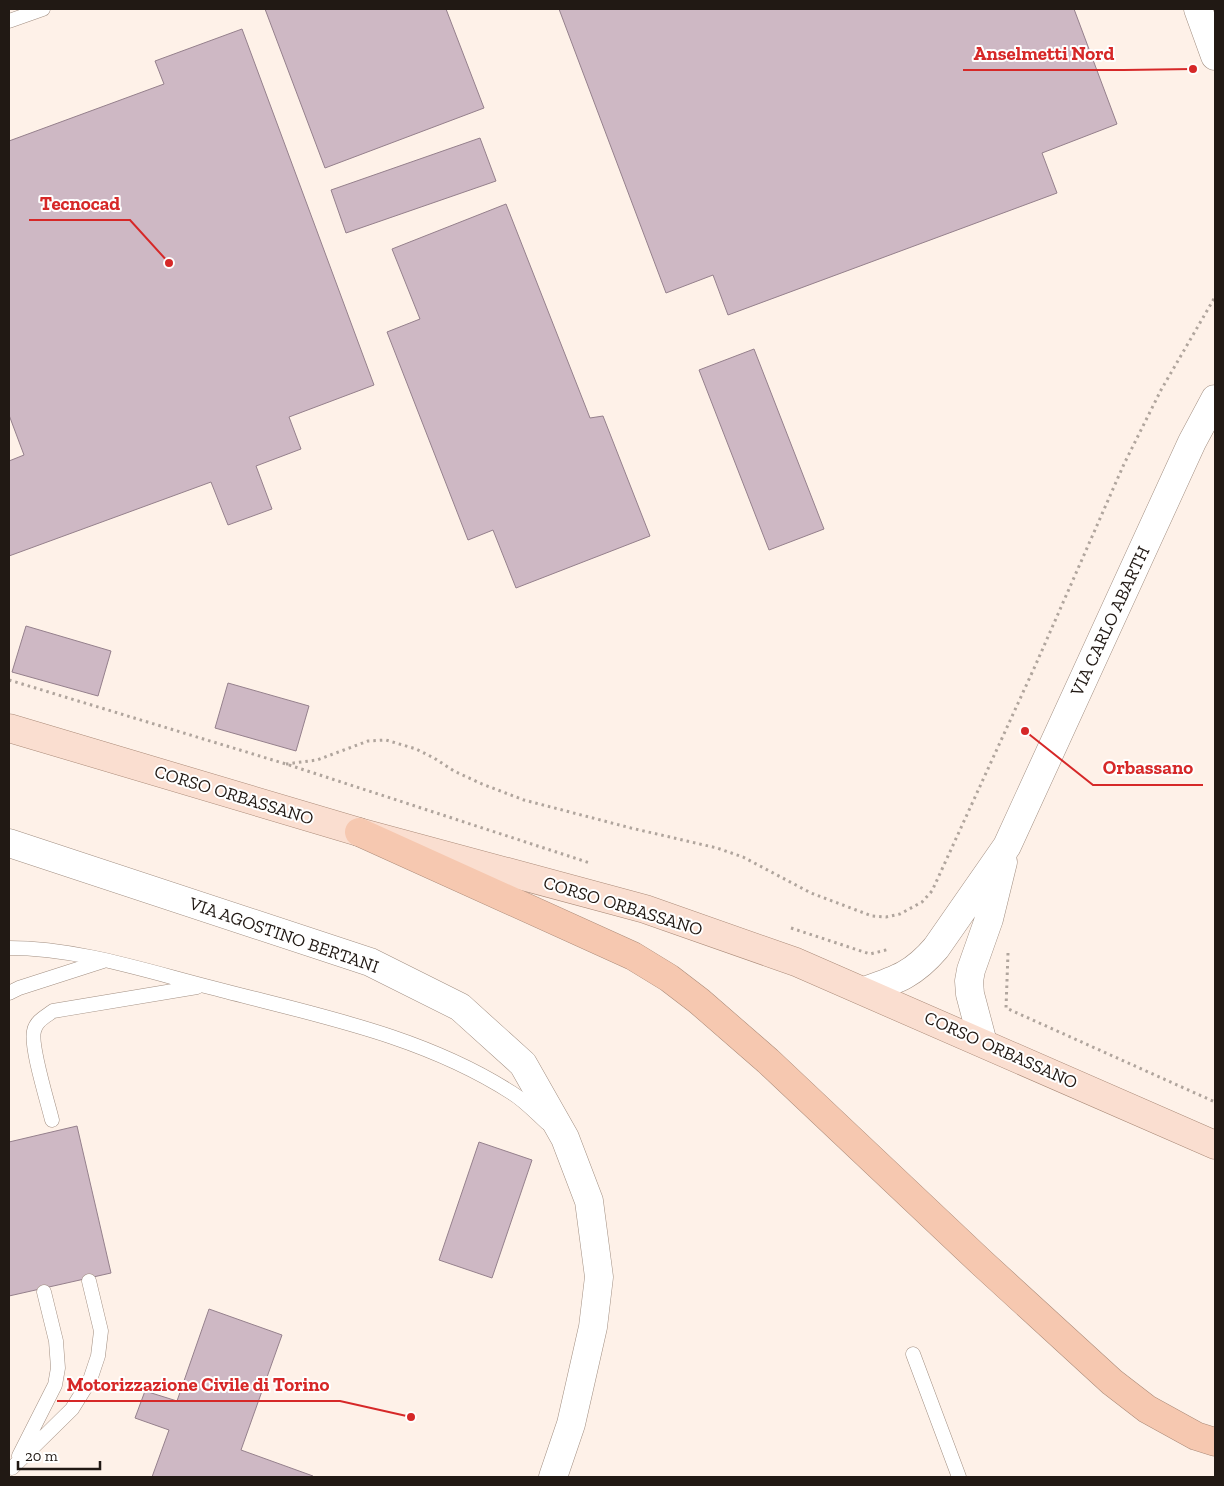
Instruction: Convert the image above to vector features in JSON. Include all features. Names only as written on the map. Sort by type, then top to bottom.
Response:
[{"type":"highway","points":[[359,832],[633,956],[668,978],[699,1001],[768,1061],[982,1263],[1112,1382],[1147,1409],[1196,1436],[1215,1442]]},
{"type":"main road","name":"CORSO ORBASSANO","points":[[9,728],[359,832],[645,909],[796,962],[983,1042],[1215,1145]]},
{"type":"street","points":[[1198,9],[1215,56]]},
{"type":"street","name":"VIA CARLO ABARTH","points":[[864,991],[900,978],[916,969],[926,960],[1007,846],[1192,442],[1215,399]]},
{"type":"street","name":"VIA AGOSTINO BERTANI","points":[[9,843],[370,962],[460,1006],[523,1064],[565,1138],[589,1201],[599,1277],[593,1327],[571,1424],[553,1477]]},
{"type":"street","name":"VIA CARLO ABARTH","points":[[983,1042],[970,994],[969,981],[989,919],[1007,846]]},
{"type":"street","points":[[1166,1123],[1215,1154]]},
{"type":"lane","points":[[9,21],[43,9]]},
{"type":"lane","points":[[9,948],[34,948],[106,960],[375,1031],[432,1052],[479,1074],[514,1094],[565,1138]]},
{"type":"lane","points":[[9,993],[19,988],[106,960]]},
{"type":"lane","points":[[52,1120],[34,1045],[34,1031],[40,1020],[53,1012],[203,986]]},
{"type":"lane","points":[[11,1470],[72,1409],[90,1380],[98,1356],[101,1330],[89,1281]]},
{"type":"lane","points":[[11,1470],[55,1385],[58,1368],[56,1341],[44,1292]]},
{"type":"lane","points":[[913,1354],[959,1477]]},
{"type":"path","points":[[286,764],[317,760],[368,741],[386,740],[416,749],[461,775],[524,800],[716,848],[743,857],[811,893],[872,916],[886,917],[900,914],[922,902],[932,891],[1036,664],[1124,464],[1161,390],[1215,297]]},
{"type":"path","points":[[9,680],[286,764],[597,865]]},
{"type":"path","points":[[785,926],[870,954],[897,948]]},
{"type":"path","points":[[1008,944],[1006,1008],[1215,1102]]},
{"type":"building","points":[[265,9],[446,9],[484,108],[325,168]]},
{"type":"building","points":[[559,9],[1074,9],[1117,124],[1042,153],[1057,193],[728,315],[713,275],[666,293]]},
{"type":"building","points":[[242,29],[374,385],[289,417],[301,449],[256,466],[272,509],[228,525],[211,482],[9,556],[9,461],[24,455],[9,415],[9,141],[164,84],[155,61]]},
{"type":"building","points":[[480,138],[496,181],[346,233],[331,190]]},
{"type":"building","points":[[506,204],[590,418],[603,416],[650,536],[516,588],[493,530],[468,540],[387,332],[420,319],[392,249]]},
{"type":"building","points":[[754,349],[824,529],[769,550],[699,370]]},
{"type":"building","points":[[26,626],[111,651],[98,696],[12,672]]},
{"type":"building","points":[[228,683],[309,706],[296,751],[215,728]]},
{"type":"building","points":[[77,1126],[111,1273],[9,1296],[9,1142]]},
{"type":"building","points":[[479,1142],[532,1160],[492,1278],[439,1260]]},
{"type":"building","points":[[209,1309],[282,1335],[241,1450],[312,1477],[152,1477],[169,1430],[135,1418],[145,1391],[177,1401]]},
{"type":"place","name":"Anselmetti Nord","points":[[1193,69]]},
{"type":"place","name":"Tecnocad","points":[[169,263]]},
{"type":"place","name":"Orbassano","points":[[1025,731]]},
{"type":"place","name":"Motorizzazione Civile di Torino","points":[[411,1417]]}]
